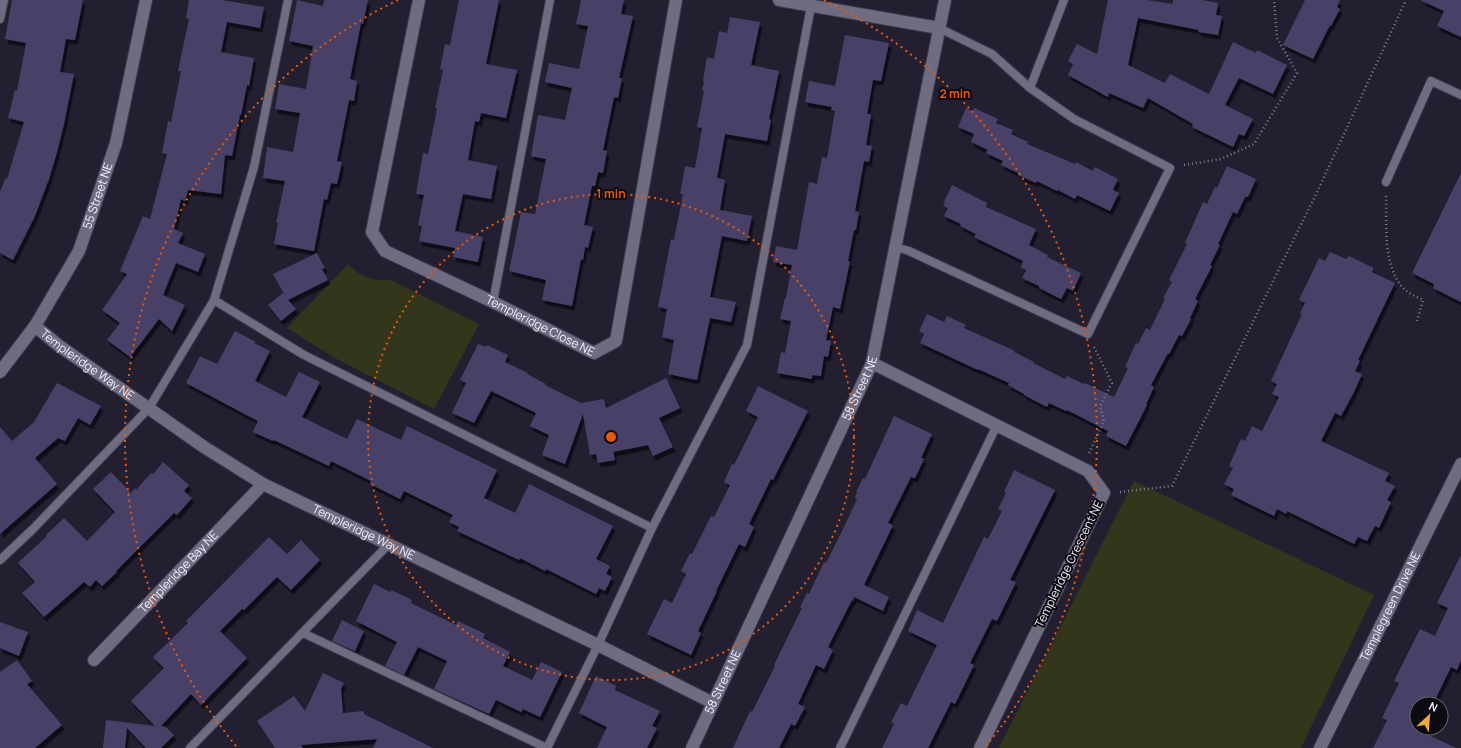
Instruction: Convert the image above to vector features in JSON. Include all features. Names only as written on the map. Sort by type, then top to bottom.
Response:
[{"type":"street","name":"55 Street NE","points":[[0,372],[35,326],[80,251],[114,150],[146,0]]},
{"type":"street","name":"Templeridge Close NE","points":[[419,0],[372,232],[385,251],[493,302],[594,353],[616,341],[676,0]]},
{"type":"street","points":[[779,0],[811,3],[939,28]]},
{"type":"street","name":"58 Street NE","points":[[692,748],[872,362],[945,0]]},
{"type":"street","name":"Templeridge Way NE","points":[[35,326],[58,345],[204,447],[263,484],[598,645],[713,704]]},
{"type":"street","name":"Templeridge Crescent NE","points":[[872,362],[1088,471],[1104,493],[980,748]]},
{"type":"street","name":"Templegreen Drive NE","points":[[1320,748],[1457,481],[1461,464]]},
{"type":"street","name":"Templeridge Bay NE","points":[[94,660],[263,484]]},
{"type":"lane","points":[[0,19],[4,0]]},
{"type":"lane","points":[[0,560],[33,530],[150,408],[214,300],[254,167],[288,0]]},
{"type":"lane","points":[[493,302],[550,0]]},
{"type":"lane","points":[[1030,88],[1064,0]]},
{"type":"lane","points":[[303,633],[547,748],[598,645],[652,528],[747,345],[811,3]]},
{"type":"lane","points":[[895,247],[909,251],[1088,334],[1170,168],[1074,119],[1030,88],[992,54],[939,28]]},
{"type":"lane","points":[[1386,182],[1431,81],[1461,95]]},
{"type":"lane","points":[[214,300],[304,355],[652,528]]},
{"type":"lane","points":[[840,748],[997,425]]},
{"type":"lane","points":[[190,748],[389,544]]},
{"type":"path","points":[[1170,168],[1221,159],[1254,144],[1297,73],[1278,38],[1274,0]]},
{"type":"path","points":[[1104,493],[1172,486],[1319,188],[1406,0]]},
{"type":"path","points":[[1386,182],[1389,257],[1396,278],[1405,290],[1423,300],[1417,321]]},
{"type":"path","points":[[1088,334],[1112,383],[1100,406],[1104,421],[1089,454]]},
{"type":"green space","points":[[348,264],[358,273],[367,278],[391,280],[479,324],[434,409],[335,358],[287,328]]},
{"type":"green space","points":[[1134,481],[1374,595],[1301,748],[999,748]]},
{"type":"building","points":[[12,0],[83,0],[75,40],[66,39],[60,72],[74,74],[56,156],[35,216],[13,260],[0,253],[0,192],[5,179],[7,179],[24,122],[8,118],[15,90],[17,91],[26,43],[5,39]]},
{"type":"building","points":[[189,0],[222,0],[264,7],[260,28],[227,22],[221,52],[254,58],[249,86],[247,85],[232,156],[225,155],[221,194],[188,190],[185,201],[181,199],[174,229],[183,233],[178,243],[205,254],[198,272],[176,263],[163,295],[185,305],[172,331],[159,319],[130,357],[107,340],[120,323],[102,310],[127,274],[120,271],[143,216],[150,219],[167,154],[162,153],[168,121],[171,122],[181,71],[178,71],[189,19],[186,18]]},
{"type":"building","points":[[297,0],[323,6],[324,0],[368,0],[363,24],[361,23],[350,79],[357,81],[354,101],[349,100],[337,161],[342,162],[337,184],[331,183],[327,200],[324,199],[314,251],[274,244],[278,223],[276,223],[285,181],[263,178],[267,147],[293,152],[300,113],[275,109],[279,84],[306,89],[313,46],[289,41]]},
{"type":"building","points":[[459,0],[499,0],[486,64],[517,70],[506,118],[481,113],[479,122],[475,121],[468,160],[497,166],[491,199],[463,194],[455,231],[483,237],[478,262],[453,257],[455,248],[419,241],[422,226],[418,225],[424,195],[416,194],[423,153],[428,154],[437,109],[435,108],[443,70],[440,69],[445,44],[450,45]]},
{"type":"building","points":[[581,0],[624,0],[621,14],[633,16],[619,78],[622,78],[618,98],[614,97],[603,150],[607,151],[603,173],[598,172],[595,186],[592,186],[584,225],[593,227],[588,248],[585,247],[583,260],[581,259],[572,306],[542,300],[546,280],[509,271],[521,212],[535,214],[546,159],[531,156],[538,115],[565,120],[572,88],[545,82],[549,63],[579,69],[588,26],[576,24]]},
{"type":"building","points":[[1108,0],[1147,0],[1173,4],[1173,0],[1202,0],[1218,3],[1216,15],[1222,16],[1218,35],[1198,32],[1199,30],[1138,18],[1128,65],[1165,83],[1170,74],[1209,94],[1233,42],[1256,53],[1257,50],[1287,65],[1273,94],[1239,78],[1225,105],[1253,119],[1244,136],[1239,134],[1233,147],[1192,127],[1193,124],[1148,98],[1143,108],[1109,93],[1108,97],[1068,75],[1073,64],[1068,61],[1077,44],[1097,54]]},
{"type":"building","points":[[1305,0],[1340,0],[1337,7],[1340,9],[1313,59],[1283,45]]},
{"type":"building","points":[[1420,0],[1461,0],[1461,37],[1437,26],[1444,11]]},
{"type":"building","points":[[730,17],[760,22],[751,65],[779,71],[769,119],[771,120],[767,141],[725,134],[717,178],[725,180],[720,210],[752,216],[747,241],[722,236],[710,297],[736,302],[731,322],[710,318],[697,380],[668,374],[674,340],[662,337],[667,309],[658,307],[671,239],[674,240],[683,194],[680,194],[685,166],[695,168],[702,128],[697,127],[704,91],[702,91],[707,57],[714,59],[719,31],[727,33]]},
{"type":"building","points":[[845,35],[889,43],[881,81],[873,80],[867,114],[871,114],[866,145],[872,146],[869,162],[864,161],[855,211],[859,212],[856,230],[854,230],[848,261],[850,261],[840,309],[833,307],[826,340],[831,341],[828,357],[824,356],[821,376],[812,375],[812,379],[777,373],[781,352],[785,353],[791,321],[780,319],[786,298],[792,265],[773,262],[776,246],[797,250],[809,182],[817,184],[822,157],[827,158],[835,111],[831,110],[832,107],[805,102],[809,81],[835,86]]},
{"type":"building","points":[[966,108],[973,111],[974,108],[998,119],[996,123],[1013,130],[1011,134],[1028,142],[1027,144],[1075,164],[1076,162],[1093,171],[1095,167],[1118,179],[1113,190],[1119,193],[1110,211],[1077,195],[1075,199],[1037,181],[1036,183],[1001,165],[1003,161],[986,153],[988,150],[971,142],[974,134],[958,127]]},
{"type":"building","points":[[1227,166],[1256,179],[1248,197],[1245,197],[1237,214],[1233,212],[1218,244],[1220,245],[1210,265],[1212,266],[1195,299],[1198,301],[1190,318],[1191,319],[1182,336],[1179,335],[1169,354],[1168,353],[1151,385],[1154,387],[1146,404],[1147,405],[1126,446],[1106,436],[1108,431],[1067,410],[1066,411],[1049,403],[1047,407],[1008,385],[1009,383],[920,343],[924,334],[919,331],[927,314],[944,322],[947,316],[966,325],[964,328],[1015,351],[1014,352],[1034,362],[1033,363],[1065,379],[1067,376],[1114,397],[1128,368],[1125,367],[1136,343],[1138,344],[1146,328],[1150,330],[1165,299],[1163,298],[1172,282],[1169,280],[1187,244],[1185,243],[1203,202],[1207,204],[1215,187],[1217,188]]},
{"type":"building","points":[[1461,173],[1461,302],[1433,288],[1434,284],[1412,273]]},
{"type":"building","points":[[952,185],[987,203],[986,207],[1036,229],[1029,245],[1048,255],[1047,257],[1081,273],[1073,291],[1067,288],[1061,299],[1039,288],[1039,286],[1022,278],[1026,270],[1021,268],[1023,261],[974,237],[976,234],[960,226],[961,224],[944,216],[948,208],[943,206],[944,202]]},
{"type":"building","points":[[1330,252],[1346,259],[1349,256],[1374,268],[1372,272],[1395,283],[1358,360],[1360,361],[1355,371],[1362,374],[1354,392],[1341,416],[1335,413],[1321,441],[1389,473],[1385,481],[1395,486],[1387,500],[1391,502],[1379,528],[1375,526],[1367,541],[1358,537],[1354,544],[1287,511],[1286,514],[1277,509],[1274,516],[1231,495],[1234,489],[1224,484],[1233,468],[1229,466],[1241,439],[1245,441],[1252,426],[1262,431],[1279,397],[1272,394],[1277,384],[1271,381],[1302,314],[1300,313],[1305,303],[1299,300],[1319,258],[1325,261]]},
{"type":"building","points":[[317,253],[325,268],[322,269],[328,280],[288,300],[296,309],[281,321],[268,305],[283,293],[284,294],[273,274]]},
{"type":"building","points":[[235,331],[270,351],[255,381],[286,397],[299,372],[320,382],[302,417],[347,439],[357,419],[401,440],[407,426],[497,470],[484,498],[515,513],[529,484],[613,526],[596,559],[610,566],[606,574],[612,577],[605,591],[599,588],[596,594],[546,569],[545,571],[520,558],[519,560],[457,531],[459,527],[449,522],[453,515],[404,491],[400,499],[370,484],[371,481],[331,461],[329,466],[274,440],[273,441],[253,432],[258,421],[186,383],[200,356],[217,364]]},
{"type":"building","points":[[478,344],[486,347],[487,345],[508,355],[505,362],[528,373],[527,374],[546,384],[545,385],[581,403],[604,399],[606,408],[666,378],[680,408],[659,418],[673,447],[653,456],[648,445],[613,452],[615,460],[598,463],[596,454],[590,455],[583,414],[565,464],[542,455],[549,435],[530,426],[536,413],[491,391],[474,423],[452,413],[466,383],[460,380]]},
{"type":"building","points":[[57,383],[101,406],[90,425],[78,418],[65,441],[58,438],[35,458],[57,484],[0,534],[0,427],[12,441],[34,422]]},
{"type":"building","points":[[758,386],[808,411],[773,480],[771,479],[749,524],[754,527],[745,547],[739,544],[716,591],[698,631],[701,633],[691,655],[647,634],[664,599],[672,603],[686,574],[681,571],[690,553],[692,554],[711,516],[714,517],[730,485],[724,482],[732,464],[734,465],[758,417],[746,411]]},
{"type":"building","points":[[894,416],[932,434],[921,458],[924,459],[915,478],[911,477],[888,523],[893,525],[864,585],[889,597],[883,611],[854,597],[828,647],[833,650],[824,669],[816,665],[798,704],[805,707],[795,726],[791,724],[779,748],[733,748],[750,711],[752,712],[775,666],[774,665],[802,608],[800,607],[807,593],[809,594],[824,562],[826,563],[845,525],[857,499],[855,498],[856,492],[863,478],[865,479]]},
{"type":"building","points":[[163,462],[189,485],[184,491],[192,498],[177,515],[174,513],[102,586],[96,580],[90,587],[84,582],[44,617],[22,593],[35,582],[18,563],[64,518],[87,541],[115,512],[93,489],[111,472],[131,493],[135,488],[136,490],[151,473],[153,474]]},
{"type":"building","points":[[1014,470],[1055,490],[1010,580],[1016,582],[997,621],[992,619],[970,663],[974,665],[955,704],[951,702],[928,748],[882,748],[894,724],[891,722],[901,703],[907,706],[937,645],[908,631],[917,610],[943,623],[984,537],[988,539],[1002,511],[998,509],[1006,493],[1004,492]]},
{"type":"building","points":[[269,537],[287,554],[301,540],[320,560],[291,590],[277,577],[244,610],[242,609],[220,631],[247,658],[201,705],[191,694],[161,726],[166,727],[174,735],[161,748],[146,748],[127,728],[125,748],[103,748],[106,720],[155,726],[131,701],[164,668],[153,657],[188,623],[186,621]]},
{"type":"building","points":[[1461,555],[1461,660],[1457,670],[1451,667],[1437,696],[1409,696],[1409,736],[1431,736],[1456,748],[1373,748],[1387,720],[1382,718],[1399,683],[1394,681],[1420,629],[1435,636],[1448,608],[1437,603]]},
{"type":"building","points":[[374,584],[412,600],[411,603],[456,625],[458,621],[485,634],[483,638],[510,652],[503,666],[532,680],[541,662],[562,672],[540,717],[523,709],[521,712],[496,700],[489,714],[434,689],[447,661],[418,647],[404,675],[385,666],[397,642],[356,621]]},
{"type":"building","points":[[342,620],[364,631],[355,651],[332,641]]},
{"type":"building","points":[[0,622],[28,632],[19,656],[0,648]]},
{"type":"building","points":[[17,660],[32,681],[27,684],[62,725],[35,748],[0,748],[0,672]]},
{"type":"building","points":[[323,673],[344,683],[341,689],[343,713],[364,711],[364,714],[433,748],[373,748],[377,739],[301,745],[303,748],[275,748],[257,721],[294,696],[305,711]]},
{"type":"building","points":[[596,676],[616,686],[615,690],[660,711],[652,726],[657,728],[647,748],[597,748],[607,727],[579,713]]}]
